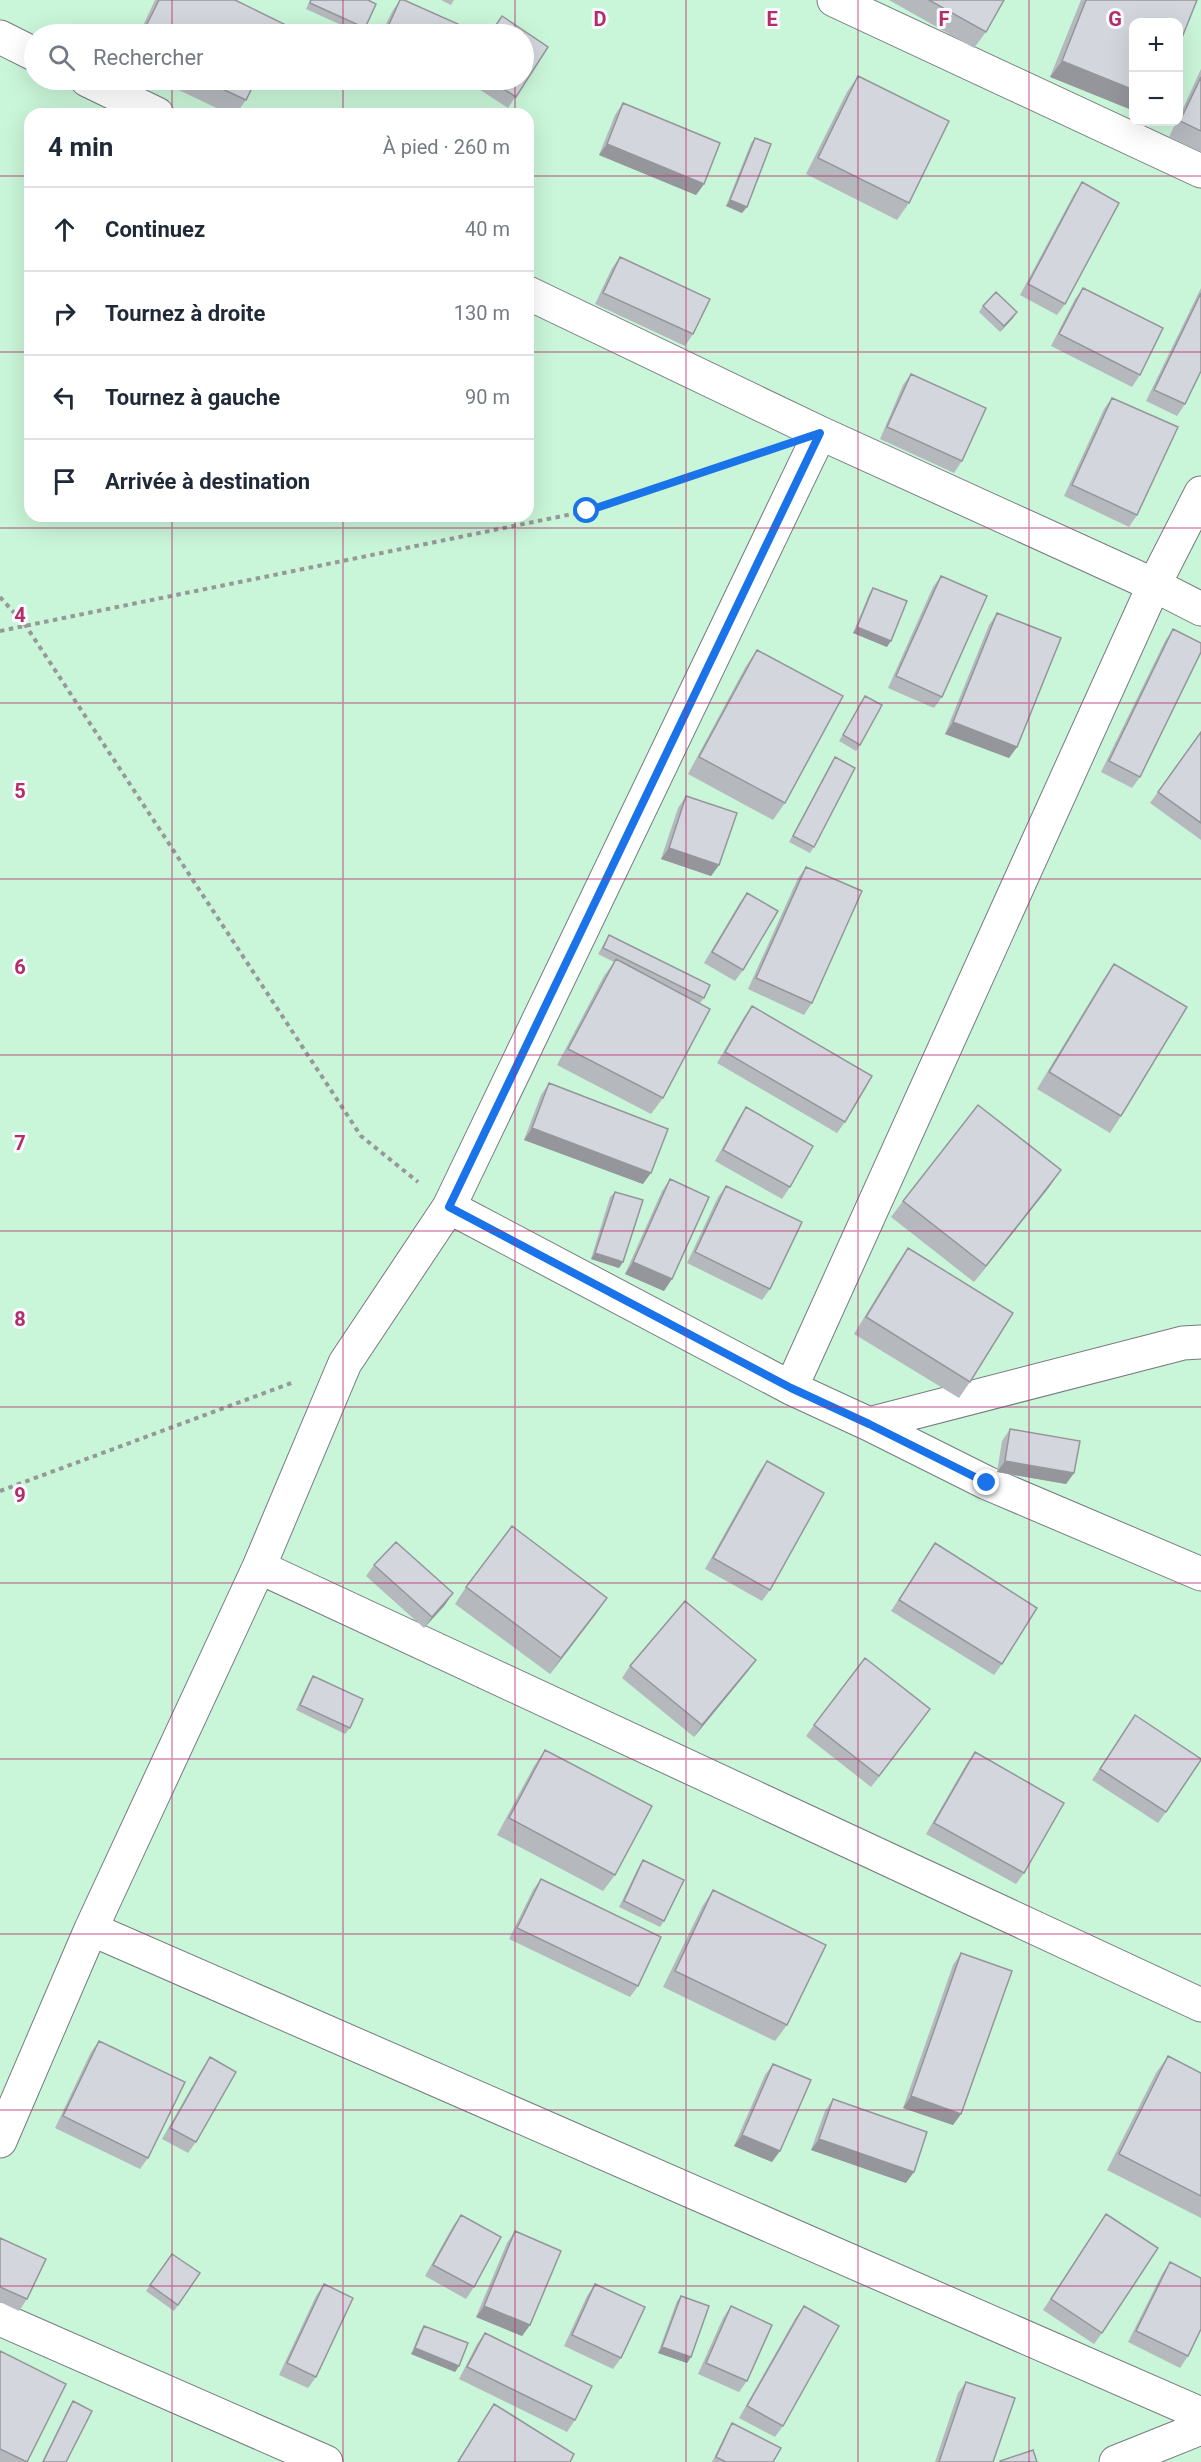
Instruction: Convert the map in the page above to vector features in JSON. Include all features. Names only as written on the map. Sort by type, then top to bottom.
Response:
[{"type":"street","points":[[834,0],[1201,171]]},
{"type":"street","points":[[0,37],[24,49]]},
{"type":"street","points":[[108,90],[145,108]]},
{"type":"street","points":[[534,296],[820,433],[1154,585],[1201,609]]},
{"type":"street","points":[[0,2140],[91,1929],[259,1567],[345,1363],[449,1207],[820,433]]},
{"type":"street","points":[[791,1388],[1154,585],[1201,493]]},
{"type":"street","points":[[449,1207],[791,1388],[987,1483],[1201,1574]]},
{"type":"street","points":[[869,1424],[1183,1343],[1201,1342]]},
{"type":"street","points":[[259,1567],[1201,2005]]},
{"type":"street","points":[[91,1929],[1201,2415]]},
{"type":"street","points":[[0,2319],[326,2462]]},
{"type":"street","points":[[1116,2462],[1201,2428]]},
{"type":"path","points":[[534,522],[587,511],[820,433]]},
{"type":"path","points":[[0,631],[533,522]]},
{"type":"path","points":[[0,597],[26,626],[361,1136],[449,1207]]},
{"type":"path","points":[[0,1491],[345,1363]]},
{"type":"green space","points":[[0,0],[1201,0],[1201,2462],[0,2462]]},
{"type":"building","points":[[159,0],[235,0],[284,24],[147,24]]},
{"type":"building","points":[[311,0],[368,0],[376,4],[367,24],[356,24],[310,3]]},
{"type":"building","points":[[400,0],[404,0],[458,24],[389,24]]},
{"type":"building","points":[[929,0],[1004,0],[986,32]]},
{"type":"building","points":[[1086,0],[1197,0],[1183,35],[1183,18],[1129,18],[1129,88],[1062,61]]},
{"type":"building","points":[[502,16],[514,24],[497,24]]},
{"type":"building","points":[[534,38],[548,47],[534,69]]},
{"type":"building","points":[[858,76],[949,121],[909,203],[818,158]]},
{"type":"building","points":[[1201,77],[1201,131],[1183,122],[1183,115]]},
{"type":"building","points":[[224,90],[251,90],[246,100]]},
{"type":"building","points":[[505,90],[520,90],[516,97]]},
{"type":"building","points":[[623,103],[720,143],[704,184],[607,144]]},
{"type":"building","points":[[755,138],[771,144],[747,207],[730,200]]},
{"type":"building","points":[[1082,182],[1119,203],[1065,304],[1028,284]]},
{"type":"building","points":[[620,257],[710,299],[693,334],[603,293]]},
{"type":"building","points":[[1083,288],[1163,328],[1140,375],[1059,334]]},
{"type":"building","points":[[996,292],[1017,312],[1004,326],[983,306]]},
{"type":"building","points":[[1201,293],[1201,371],[1185,404],[1154,390]]},
{"type":"building","points":[[911,374],[986,408],[962,461],[887,427]]},
{"type":"building","points":[[1112,398],[1178,427],[1137,515],[1072,485]]},
{"type":"building","points":[[941,576],[987,596],[942,697],[896,676]]},
{"type":"building","points":[[873,588],[907,601],[891,641],[857,627]]},
{"type":"building","points":[[997,613],[1061,638],[1017,747],[953,722]]},
{"type":"building","points":[[1173,629],[1201,643],[1201,652],[1140,777],[1109,761]]},
{"type":"building","points":[[757,650],[843,696],[785,803],[699,757]]},
{"type":"building","points":[[865,696],[882,705],[860,745],[843,735]]},
{"type":"building","points":[[1201,732],[1201,823],[1158,792]]},
{"type":"building","points":[[835,757],[855,768],[814,847],[793,836]]},
{"type":"building","points":[[686,796],[737,813],[719,865],[669,848]]},
{"type":"building","points":[[806,867],[862,891],[812,1003],[756,978]]},
{"type":"building","points":[[747,893],[778,911],[743,970],[712,952]]},
{"type":"building","points":[[609,935],[710,985],[704,998],[603,948]]},
{"type":"building","points":[[616,959],[710,1009],[663,1098],[568,1049]]},
{"type":"building","points":[[1114,964],[1187,1007],[1121,1116],[1049,1072]]},
{"type":"building","points":[[752,1006],[872,1076],[845,1122],[725,1052]]},
{"type":"building","points":[[549,1083],[668,1129],[651,1173],[532,1128]]},
{"type":"building","points":[[978,1105],[1061,1170],[986,1266],[903,1201]]},
{"type":"building","points":[[746,1107],[813,1146],[790,1187],[723,1150]]},
{"type":"building","points":[[670,1179],[709,1197],[672,1279],[633,1262]]},
{"type":"building","points":[[726,1186],[802,1222],[770,1289],[695,1252]]},
{"type":"building","points":[[615,1192],[643,1200],[623,1262],[595,1253]]},
{"type":"building","points":[[908,1248],[1013,1313],[970,1382],[866,1317]]},
{"type":"building","points":[[1010,1429],[1080,1441],[1074,1473],[1005,1461]]},
{"type":"building","points":[[767,1461],[824,1493],[770,1590],[713,1558]]},
{"type":"building","points":[[512,1526],[607,1598],[561,1658],[466,1587]]},
{"type":"building","points":[[396,1542],[453,1593],[432,1617],[374,1565]]},
{"type":"building","points":[[935,1543],[1037,1608],[1002,1664],[899,1600]]},
{"type":"building","points":[[685,1601],[756,1660],[702,1725],[630,1666]]},
{"type":"building","points":[[865,1658],[930,1709],[879,1776],[814,1725]]},
{"type":"building","points":[[313,1676],[363,1699],[350,1728],[300,1705]]},
{"type":"building","points":[[1135,1715],[1201,1759],[1166,1812],[1100,1769]]},
{"type":"building","points":[[545,1750],[652,1806],[615,1875],[509,1818]]},
{"type":"building","points":[[975,1752],[1064,1803],[1024,1873],[934,1823]]},
{"type":"building","points":[[643,1860],[684,1880],[664,1921],[624,1901]]},
{"type":"building","points":[[541,1879],[661,1937],[638,1986],[517,1928]]},
{"type":"building","points":[[713,1890],[826,1945],[787,2025],[675,1971]]},
{"type":"building","points":[[961,1953],[1012,1971],[961,2114],[911,2096]]},
{"type":"building","points":[[99,2041],[185,2082],[148,2158],[63,2116]]},
{"type":"building","points":[[1168,2056],[1201,2073],[1201,2196],[1119,2154]]},
{"type":"building","points":[[210,2057],[236,2072],[196,2142],[170,2128]]},
{"type":"building","points":[[773,2064],[811,2080],[780,2151],[742,2135]]},
{"type":"building","points":[[833,2099],[927,2132],[914,2172],[819,2139]]},
{"type":"building","points":[[1106,2214],[1158,2248],[1102,2333],[1051,2299]]},
{"type":"building","points":[[461,2215],[501,2237],[474,2287],[433,2265]]},
{"type":"building","points":[[515,2231],[561,2251],[530,2325],[484,2306]]},
{"type":"building","points":[[0,2238],[46,2259],[27,2299],[0,2287]]},
{"type":"building","points":[[172,2254],[200,2273],[178,2305],[150,2285]]},
{"type":"building","points":[[1170,2262],[1201,2278],[1201,2329],[1188,2356],[1136,2331]]},
{"type":"building","points":[[324,2284],[353,2298],[316,2377],[287,2363]]},
{"type":"building","points":[[595,2284],[645,2307],[621,2358],[572,2335]]},
{"type":"building","points":[[681,2296],[709,2306],[691,2357],[662,2347]]},
{"type":"building","points":[[731,2306],[772,2325],[747,2381],[706,2363]]},
{"type":"building","points":[[804,2306],[839,2326],[783,2426],[747,2406]]},
{"type":"building","points":[[424,2326],[468,2343],[459,2366],[415,2348]]},
{"type":"building","points":[[485,2333],[592,2386],[575,2420],[467,2367]]},
{"type":"building","points":[[0,2351],[66,2384],[27,2462],[0,2449]]},
{"type":"building","points":[[966,2382],[1015,2398],[993,2462],[939,2462]]},
{"type":"building","points":[[73,2401],[92,2411],[66,2462],[43,2462]]},
{"type":"building","points":[[494,2404],[574,2454],[570,2462],[458,2462]]},
{"type":"building","points":[[732,2423],[781,2448],[773,2462],[726,2462],[716,2457]]},
{"type":"building","points":[[1033,2450],[1037,2462],[1000,2462],[1000,2461]]},
{"type":"route","points":[[587,511],[820,433],[449,1207],[791,1388],[987,1483]]}]
